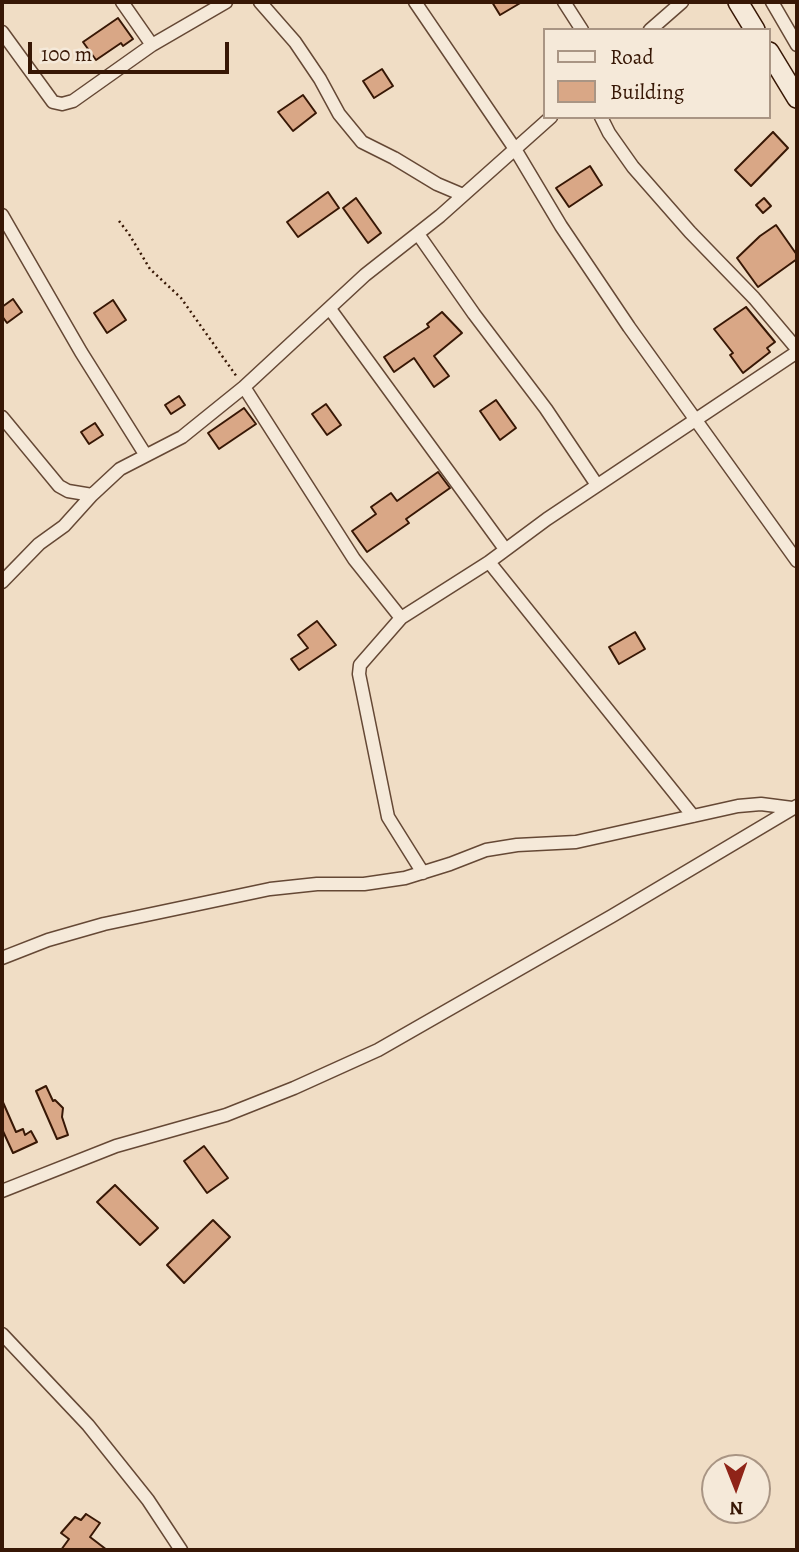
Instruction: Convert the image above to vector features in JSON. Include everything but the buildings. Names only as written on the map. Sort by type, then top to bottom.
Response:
[{"type":"main road","points":[[738,2],[754,28]]},
{"type":"main road","points":[[771,55],[797,98]]},
{"type":"street","points":[[122,2],[152,45]]},
{"type":"street","points":[[2,32],[53,102],[62,104],[73,101],[152,45],[226,2]]},
{"type":"street","points":[[260,2],[289,34],[340,114],[362,142],[437,184],[463,195]]},
{"type":"street","points":[[415,2],[515,149],[561,226],[629,327],[797,561]]},
{"type":"street","points":[[564,2],[581,28]]},
{"type":"street","points":[[652,28],[682,2]]},
{"type":"street","points":[[772,2],[797,45]]},
{"type":"street","points":[[2,582],[39,544],[64,526],[120,469],[181,437],[244,387],[365,275],[418,234],[549,119]]},
{"type":"street","points":[[422,873],[388,817],[359,674],[360,665],[401,618],[489,562],[597,485],[796,355],[754,298],[690,232],[633,167],[602,119]]},
{"type":"street","points":[[2,215],[69,333],[145,454]]},
{"type":"street","points":[[418,234],[546,409],[597,485]]},
{"type":"street","points":[[330,309],[505,549]]},
{"type":"street","points":[[244,387],[354,559],[401,618]]},
{"type":"street","points":[[2,417],[59,486],[68,491],[92,495]]},
{"type":"street","points":[[489,562],[693,816]]},
{"type":"street","points":[[2,958],[48,940],[104,924],[270,889],[317,884],[364,884],[422,873],[486,850],[517,845],[576,842],[738,806],[761,804],[795,807]]},
{"type":"street","points":[[2,1191],[116,1146],[226,1115],[378,1051],[795,807]]},
{"type":"street","points":[[2,1334],[88,1425],[148,1500],[181,1550]]},
{"type":"path","points":[[119,221],[150,269],[181,298],[244,387]]}]
